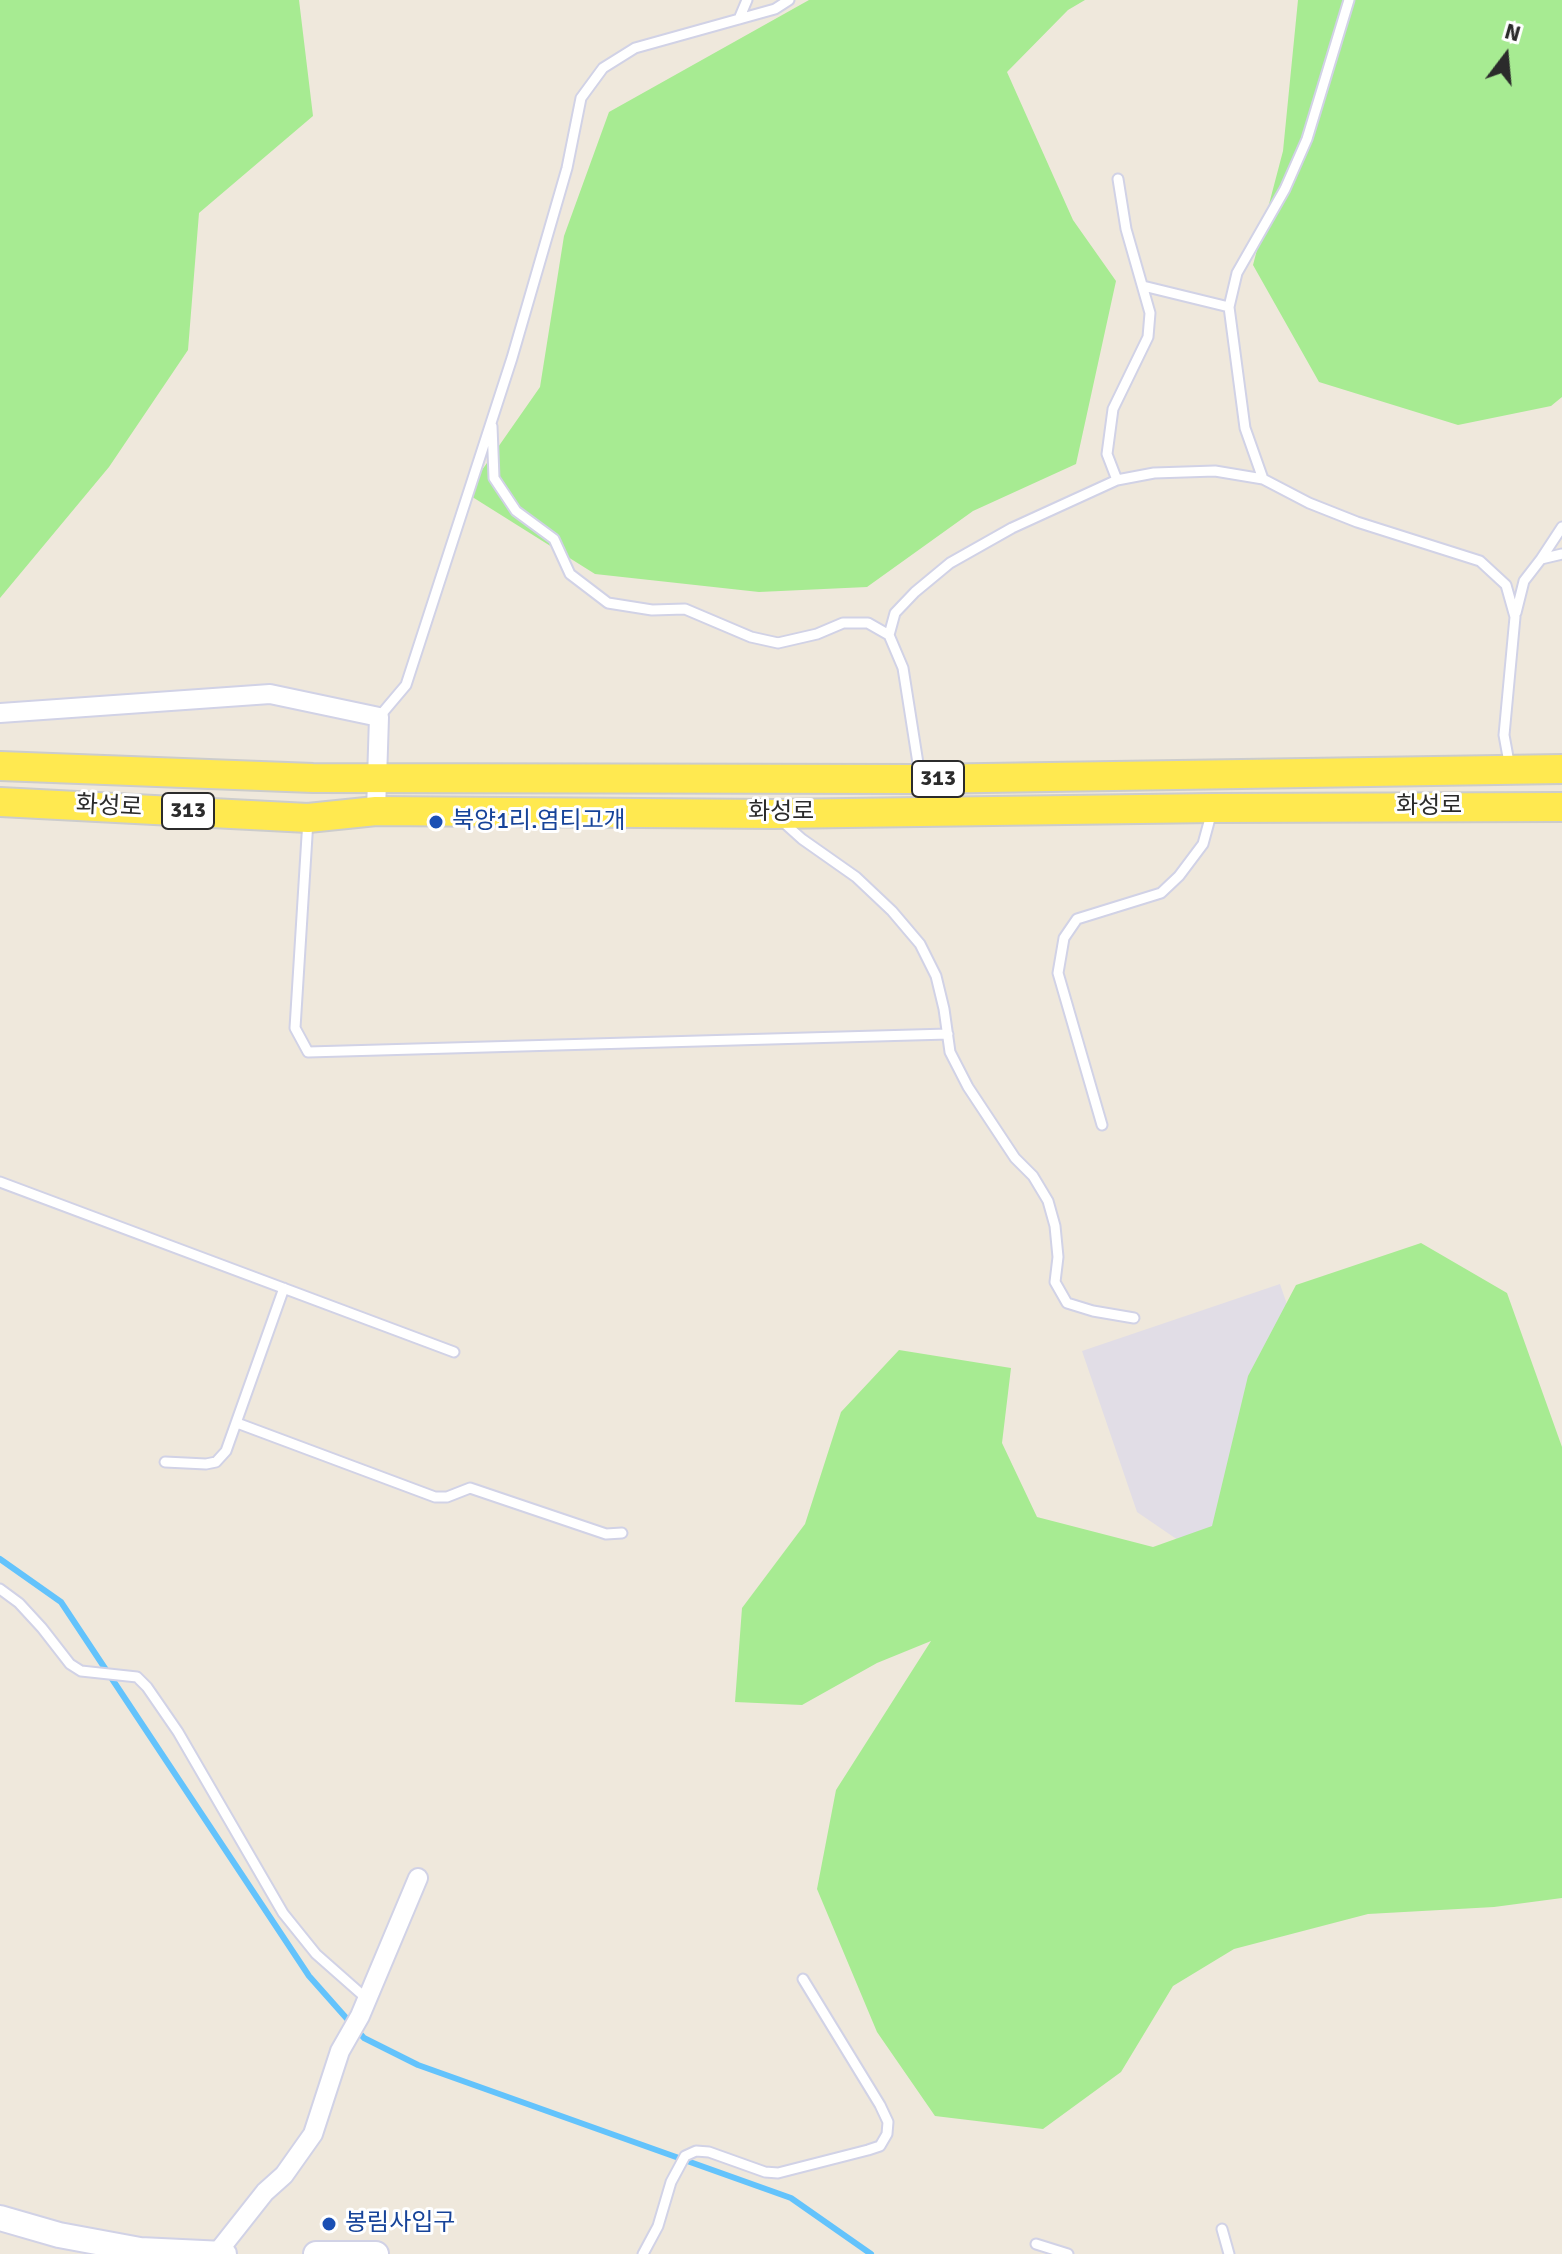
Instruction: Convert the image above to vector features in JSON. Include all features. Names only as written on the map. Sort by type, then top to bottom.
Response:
[{"type":"main road","name":"화성로","points":[[0,766],[313,778],[921,779],[1562,769]]},
{"type":"main road","name":"화성로","points":[[0,802],[308,818],[376,811],[774,814],[1562,807]]},
{"type":"main road","points":[[0,2218],[59,2235],[140,2250],[224,2254]]},
{"type":"main road","points":[[316,2254],[376,2254]]},
{"type":"street","points":[[0,713],[270,694],[379,717],[376,811]]},
{"type":"street","points":[[216,2254],[265,2192],[284,2175],[313,2134],[340,2051],[364,2007],[418,1878]]},
{"type":"lane","points":[[739,19],[747,0]]},
{"type":"lane","points":[[379,717],[406,685],[512,358],[567,168],[581,98],[603,68],[635,48],[775,9],[789,0]]},
{"type":"lane","points":[[1263,479],[1245,428],[1229,307],[1237,273],[1285,189],[1307,139],[1349,0]]},
{"type":"lane","points":[[1117,480],[1107,454],[1113,409],[1148,337],[1150,313],[1126,229],[1118,179]]},
{"type":"lane","points":[[1143,286],[1229,307]]},
{"type":"lane","points":[[492,419],[494,478],[516,511],[554,539],[570,574],[608,603],[652,610],[685,609],[751,637],[778,643],[817,634],[843,623],[868,623],[889,635],[903,668],[921,779]]},
{"type":"lane","points":[[889,635],[895,613],[915,592],[950,563],[1012,528],[1117,480],[1154,473],[1215,471],[1263,479],[1309,503],[1357,522],[1480,561],[1506,585],[1515,617]]},
{"type":"lane","points":[[1510,768],[1504,735],[1515,617],[1524,581],[1562,527]]},
{"type":"lane","points":[[1541,559],[1562,554]]},
{"type":"lane","points":[[1102,1125],[1058,973],[1064,938],[1077,919],[1161,893],[1179,876],[1203,844],[1213,808]]},
{"type":"lane","points":[[774,814],[802,839],[856,877],[892,911],[920,944],[936,976],[950,1052],[968,1087],[1048,1201],[1055,1226],[1058,1257],[1055,1282],[1067,1303],[1134,1318]]},
{"type":"lane","points":[[308,818],[295,1028],[308,1052],[948,1034]]},
{"type":"lane","points":[[0,1182],[454,1352]]},
{"type":"lane","points":[[165,1462],[187,1465],[216,1462],[226,1451],[284,1288]]},
{"type":"lane","points":[[237,1423],[435,1497],[447,1497],[470,1488],[606,1534],[622,1533]]},
{"type":"lane","points":[[0,1589],[19,1603],[70,1664],[81,1671],[137,1677],[147,1687],[178,1732],[283,1913],[298,1935],[364,2007]]},
{"type":"lane","points":[[643,2254],[658,2226],[671,2182],[685,2156],[696,2151],[709,2152],[765,2172],[778,2173],[880,2146],[887,2134],[888,2122],[884,2113],[803,1979]]},
{"type":"lane","points":[[1222,2229],[1229,2254]]},
{"type":"lane","points":[[1036,2244],[1068,2254]]},
{"type":"shaded area","points":[[1280,1284],[1376,1564],[1267,1601],[1137,1512],[1082,1351]]},
{"type":"green space","points":[[0,0],[299,0],[313,116],[199,213],[188,350],[109,467],[0,598]]},
{"type":"green space","points":[[809,0],[1085,0],[1068,10],[1007,72],[1073,220],[1116,281],[1076,464],[973,511],[867,587],[759,592],[595,574],[466,493],[540,387],[564,236],[609,112]]},
{"type":"green space","points":[[1298,0],[1562,0],[1562,397],[1551,406],[1458,425],[1319,382],[1253,265],[1283,151]]},
{"type":"green space","points":[[1421,1243],[1507,1293],[1562,1447],[1562,1898],[1494,1907],[1368,1914],[1234,1949],[1173,1986],[1121,2072],[1043,2129],[935,2116],[877,2032],[817,1889],[836,1790],[931,1641],[877,1663],[802,1705],[735,1702],[742,1608],[805,1524],[841,1412],[899,1350],[1011,1368],[1002,1443],[1037,1517],[1153,1547],[1212,1526],[1248,1376],[1296,1285]]},
{"type":"waterway","points":[[0,1559],[61,1602],[309,1976],[364,2038],[418,2065],[791,2198],[871,2254]]},
{"type":"place","name":"북양1리.염티고개","points":[[436,822]]},
{"type":"place","name":"봉림사입구","points":[[329,2224]]}]
